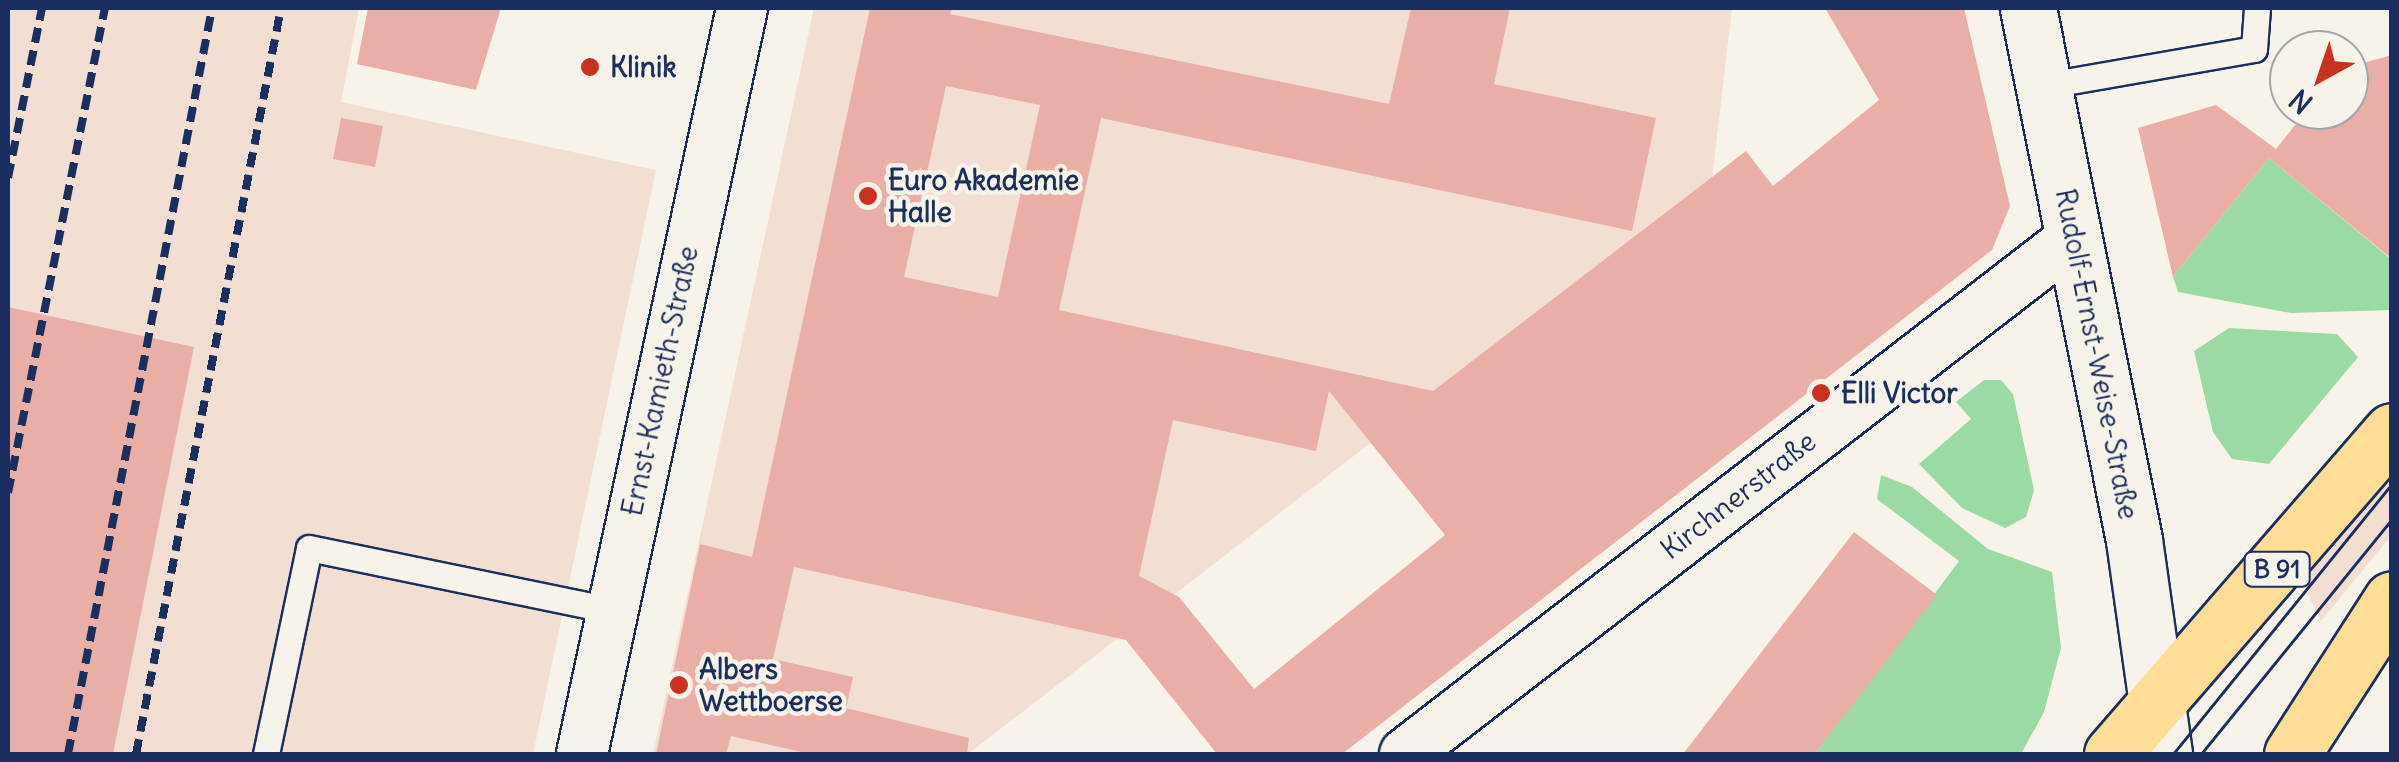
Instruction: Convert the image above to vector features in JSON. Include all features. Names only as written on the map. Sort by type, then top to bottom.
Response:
[{"type":"main road","name":"Rudolf-Ernst-Weise-Straße","points":[[2028,8],[2132,527],[2164,754]]},
{"type":"main road","name":"B 91","points":[[2157,702],[2392,430]]},
{"type":"main road","points":[[2292,754],[2392,599]]},
{"type":"main road","points":[[2112,754],[2157,702]]},
{"type":"street","name":"Ernst-Kamieth-Straße","points":[[582,754],[742,8]]},
{"type":"street","name":"Kirchnerstraße","points":[[1404,754],[2073,238]]},
{"type":"lane","points":[[2042,86],[2254,50],[2256,8]]},
{"type":"lane","points":[[266,754],[310,548],[612,610]]},
{"type":"shaded area","points":[[8,8],[359,8],[341,102],[656,170],[533,754],[8,754]]},
{"type":"shaded area","points":[[814,8],[1732,8],[1712,179],[968,754],[653,754]]},
{"type":"shaded area","points":[[2391,471],[2391,536],[2321,621],[2301,580]]},
{"type":"green space","points":[[2269,158],[2391,259],[2391,310],[2291,313],[2178,292],[2173,277]]},
{"type":"green space","points":[[2229,328],[2337,334],[2358,357],[2269,464],[2232,459],[2213,432],[2194,351]]},
{"type":"green space","points":[[1984,380],[2001,380],[2013,394],[2034,490],[2026,517],[2005,528],[1962,508],[1919,464],[1971,419],[1956,402]]},
{"type":"green space","points":[[1881,475],[1912,487],[1988,549],[2052,572],[2061,648],[2044,712],[2021,754],[1815,754],[1959,561],[1877,499]]},
{"type":"building","points":[[368,8],[501,8],[476,90],[357,64]]},
{"type":"building","points":[[870,8],[952,8],[950,14],[1389,104],[1411,8],[1510,8],[1494,84],[1656,118],[1632,231],[1101,118],[1059,310],[1433,391],[1746,151],[1773,186],[1879,100],[1825,8],[1964,8],[2010,206],[1992,250],[1342,754],[1217,754],[1126,640],[794,567],[773,659],[853,677],[846,708],[969,738],[967,754],[810,754],[731,736],[726,754],[656,754],[700,544],[752,557]],"holes":[[[946,86],[1040,105],[998,297],[904,277]],[[1329,391],[1445,535],[1254,689],[1179,597],[1139,576],[1173,420],[1316,451]]]},
{"type":"building","points":[[2392,55],[2392,259],[2269,158],[2173,277],[2138,128],[2216,105],[2276,149],[2291,130],[2369,130],[2369,61]]},
{"type":"building","points":[[341,118],[383,126],[375,167],[333,159]]},
{"type":"building","points":[[8,307],[194,347],[113,754],[8,754]]},
{"type":"building","points":[[1854,532],[1937,595],[1815,754],[1683,754]]},
{"type":"tram line","points":[[2173,754],[2392,484]]},
{"type":"tram line","points":[[2201,754],[2392,519]]},
{"type":"railway","points":[[8,178],[42,8]]},
{"type":"railway","points":[[8,493],[105,8]]},
{"type":"railway","points":[[68,754],[212,8]]},
{"type":"railway","points":[[136,754],[281,8]]},
{"type":"place","name":"Klinik","points":[[590,67]]},
{"type":"place","name":"Euro Akademie Halle","points":[[868,196]]},
{"type":"place","name":"Elli Victor","points":[[1821,393]]},
{"type":"place","name":"Albers Wettboerse","points":[[679,685]]}]
